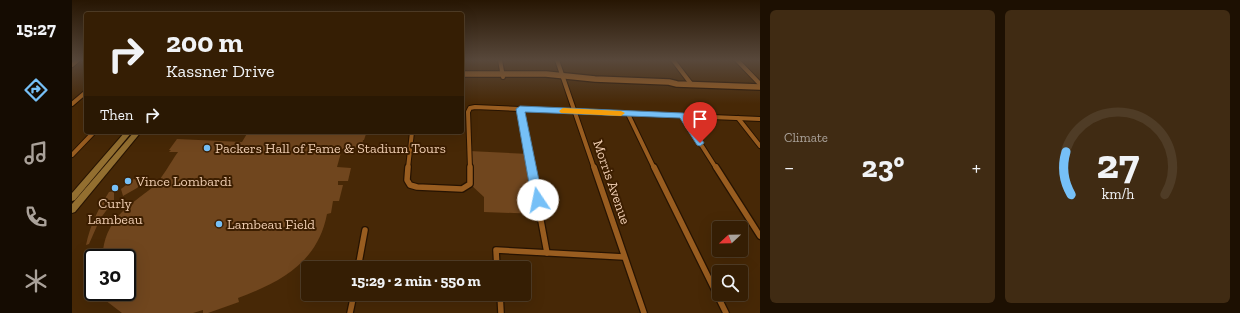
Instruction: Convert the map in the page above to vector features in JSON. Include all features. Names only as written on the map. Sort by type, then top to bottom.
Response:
[{"type":"main road","points":[[72,198],[127,134]]},
{"type":"main road","points":[[72,210],[136,134]]},
{"type":"street","points":[[494,75],[563,78],[585,81],[595,79],[669,82],[677,84],[760,84]]},
{"type":"street","name":"Morris Avenue","points":[[562,75],[644,313]]},
{"type":"street","points":[[684,75],[690,83]]},
{"type":"street","points":[[751,75],[760,84]]},
{"type":"street","points":[[72,104],[84,94]]},
{"type":"street","points":[[412,134],[407,180],[410,185],[462,188],[467,187],[470,184],[468,112],[470,108],[760,119]]},
{"type":"street","points":[[520,109],[548,252]]},
{"type":"street","points":[[628,114],[726,313]]},
{"type":"street","points":[[683,116],[760,236]]},
{"type":"street","points":[[738,118],[760,146]]},
{"type":"street","points":[[72,155],[92,134]]},
{"type":"street","points":[[359,261],[365,230]]},
{"type":"street","points":[[497,261],[496,250],[624,257]]},
{"type":"street","points":[[350,313],[353,301]]},
{"type":"street","points":[[500,301],[501,313]]},
{"type":"shaded area","name":"Lambeau Field","points":[[247,134],[366,134],[363,140],[362,148],[342,149],[337,167],[351,168],[348,181],[338,181],[338,185],[343,185],[339,201],[333,201],[331,213],[327,214],[322,231],[315,245],[295,268],[283,277],[254,292],[238,298],[239,302],[208,313],[203,313],[203,310],[193,313],[122,313],[106,301],[136,301],[136,249],[103,249],[106,239],[110,229],[121,213],[159,181],[178,152],[169,152],[177,139],[242,142]]},
{"type":"shaded area","points":[[469,151],[529,154],[540,214],[484,212],[484,197],[470,184]]},
{"type":"shaded area","points":[[134,179],[145,180],[137,188],[123,196],[121,189]]},
{"type":"shaded area","points":[[114,191],[114,200],[100,219],[89,244],[86,245],[92,224],[98,211],[109,192]]},
{"type":"slow traffic","points":[[563,111],[621,113]]},
{"type":"place","name":"Packers Hall of Fame & Stadium Tours","points":[[207,148]]},
{"type":"place","name":"Vince Lombardi","points":[[128,181]]},
{"type":"place","name":"Curly Lambeau","points":[[115,188]]},
{"type":"place","name":"Lambeau Field","points":[[219,224]]},
{"type":"route","points":[[538,200],[520,109],[683,116],[700,143]]}]
